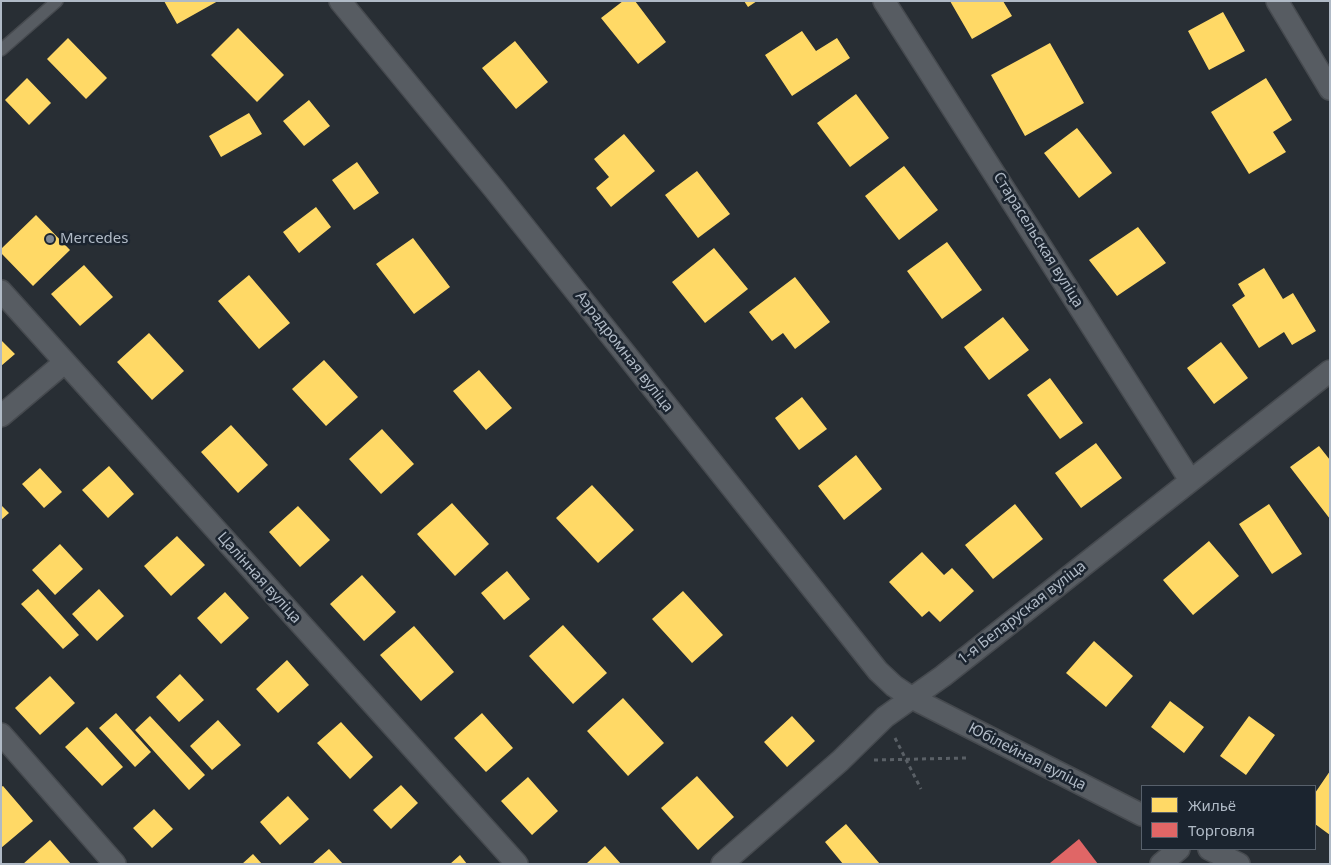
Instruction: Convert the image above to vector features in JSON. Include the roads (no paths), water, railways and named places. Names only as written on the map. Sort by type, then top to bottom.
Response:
[{"type":"street","name":"Аэрадромная вуліца","points":[[340,1],[494,190],[861,652],[894,686],[912,698]]},
{"type":"street","name":"Старасельская вуліца","points":[[884,1],[1190,480]]},
{"type":"street","points":[[1276,1],[1330,88]]},
{"type":"street","name":"Цалінная вуліца","points":[[1,291],[518,864]]},
{"type":"street","points":[[1,416],[64,363]]},
{"type":"street","name":"1-я Беларуская вуліца","points":[[722,864],[840,760],[884,717],[912,698],[1330,371]]},
{"type":"street","name":"Юбілейная вуліца","points":[[912,698],[1141,814]]},
{"type":"street","points":[[1,734],[115,864]]},
{"type":"street","points":[[1162,864],[1178,850]]},
{"type":"street","points":[[1211,850],[1238,864]]},
{"type":"lane","points":[[1,50],[57,1]]},
{"type":"place","name":"Mercedes","points":[[50,239]]}]
